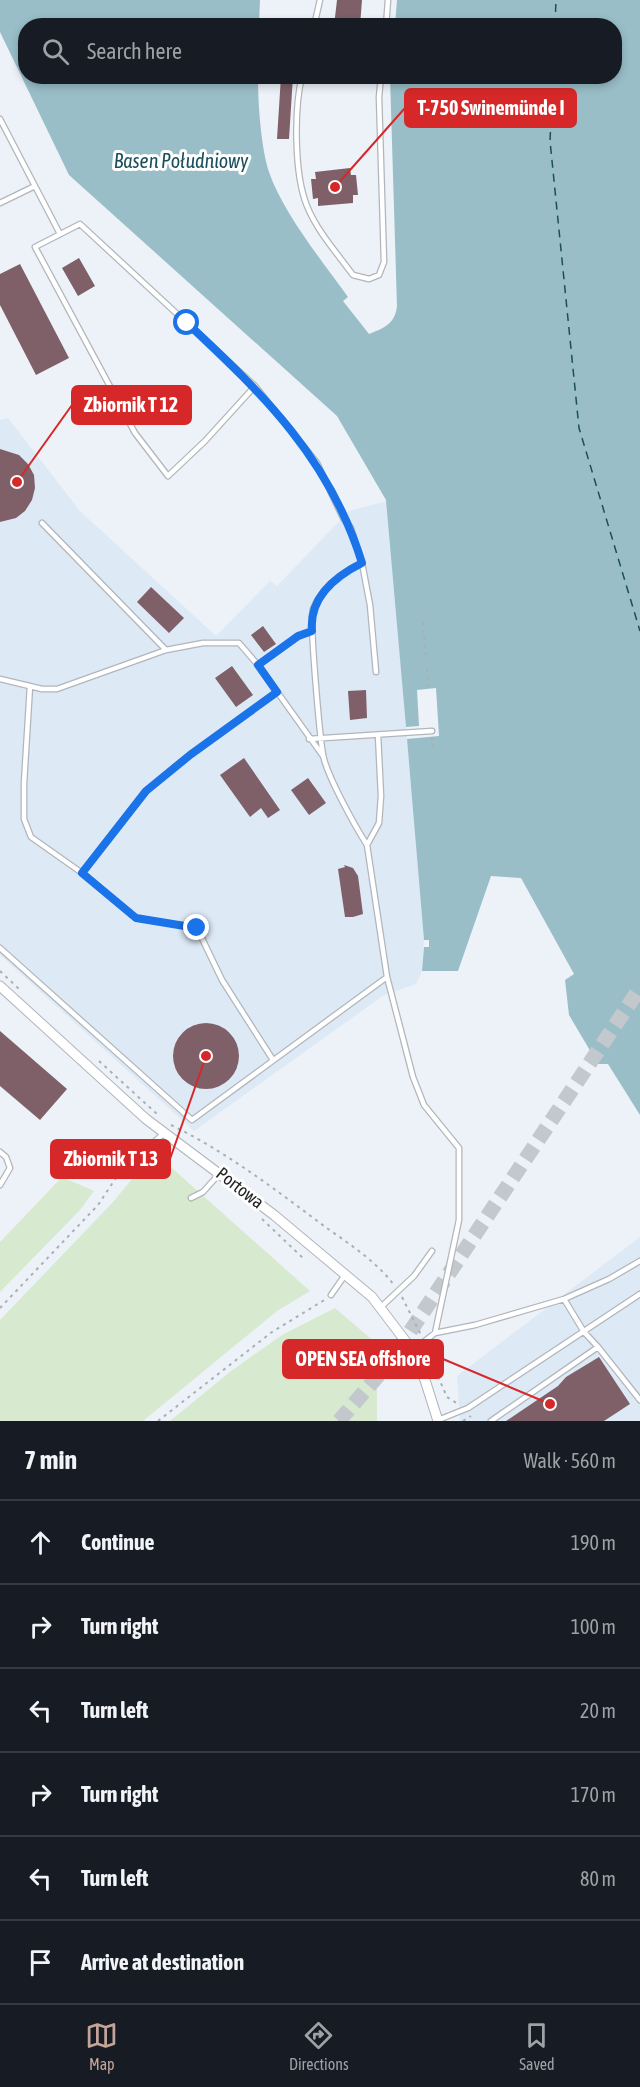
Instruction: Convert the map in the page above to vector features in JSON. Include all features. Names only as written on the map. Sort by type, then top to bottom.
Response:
[{"type":"street","name":"Portowa","points":[[0,986],[164,1133],[220,1172],[346,1273],[381,1307],[412,1351],[425,1380],[438,1421]]},
{"type":"lane","points":[[316,18],[320,0]]},
{"type":"lane","points":[[387,18],[388,0]]},
{"type":"lane","points":[[300,84],[296,100],[299,162],[306,204],[316,225],[354,275],[369,279],[379,275],[384,262],[380,84]]},
{"type":"lane","points":[[0,119],[60,234]]},
{"type":"lane","points":[[0,203],[35,186]]},
{"type":"lane","points":[[255,386],[205,441],[168,476],[135,433],[35,247],[80,224],[255,386],[317,463],[351,528],[362,563],[370,605],[376,672]]},
{"type":"lane","points":[[42,523],[166,650]]},
{"type":"lane","points":[[323,756],[311,617],[324,591],[340,574],[362,563]]},
{"type":"lane","points":[[258,665],[298,636],[312,631]]},
{"type":"lane","points":[[0,679],[30,686],[57,688],[166,650],[203,643],[239,643],[258,665],[323,756],[354,825],[367,845],[387,976],[413,1077],[424,1105],[459,1148],[459,1220],[435,1333]]},
{"type":"lane","points":[[30,686],[24,783],[27,829],[31,837],[82,873],[136,918],[197,928],[222,980],[273,1060]]},
{"type":"lane","points":[[82,873],[146,791],[190,755],[277,692]]},
{"type":"lane","points":[[309,739],[432,734]]},
{"type":"lane","points":[[367,845],[379,823],[381,796],[378,735]]},
{"type":"lane","points":[[0,948],[192,1120],[387,976]]},
{"type":"lane","points":[[151,1145],[164,1133]]},
{"type":"lane","points":[[0,1152],[6,1157],[10,1168],[0,1185]]},
{"type":"lane","points":[[191,1198],[203,1192],[220,1172]]},
{"type":"lane","points":[[381,1307],[414,1276],[432,1251]]},
{"type":"lane","points":[[412,1351],[435,1333],[475,1325],[564,1299],[609,1279],[640,1261]]},
{"type":"lane","points":[[331,1296],[346,1273]]},
{"type":"lane","points":[[438,1421],[468,1408],[640,1294]]},
{"type":"lane","points":[[564,1299],[584,1332],[640,1400]]},
{"type":"lane","points":[[491,1421],[598,1347]]},
{"type":"path","points":[[423,622],[426,658]]},
{"type":"path","points":[[427,669],[429,689]]},
{"type":"path","points":[[432,734],[433,747]]},
{"type":"path","points":[[0,1308],[98,1204],[133,1152],[151,1145]]},
{"type":"path","points":[[158,1421],[272,1332],[331,1296]]},
{"type":"shaded area","points":[[8,418],[80,511],[216,636],[270,581],[277,586],[349,511],[387,501],[424,940],[422,971],[416,984],[384,995],[194,1131],[0,955],[0,420]]},
{"type":"shaded area","points":[[640,1237],[640,1421],[460,1421],[457,1376]]},
{"type":"green space","points":[[154,1152],[310,1291],[277,1311],[143,1421],[0,1421],[0,1320],[114,1201]]},
{"type":"green space","points":[[62,1177],[94,1191],[80,1210],[0,1292],[0,1242]]},
{"type":"green space","points":[[335,1308],[377,1344],[377,1421],[170,1421],[231,1371],[282,1335]]},
{"type":"water","points":[[0,0],[260,0],[259,18],[18,18],[18,69],[0,32]]},
{"type":"water","name":"Basen Południowy","points":[[397,0],[640,0],[640,1115],[608,1064],[598,1064],[569,1015],[565,980],[574,974],[521,878],[491,876],[458,971],[422,971],[424,947],[429,947],[429,940],[424,940],[407,739],[439,736],[436,688],[417,690],[419,726],[406,727],[386,500],[337,416],[69,175],[25,84],[258,84],[264,151],[275,188],[304,237],[348,297],[343,301],[369,334],[391,321],[397,306],[390,84],[622,84],[622,18],[396,18]]},
{"type":"building","points":[[337,0],[362,0],[361,18],[335,18]]},
{"type":"building","points":[[280,84],[292,84],[289,139],[277,139]]},
{"type":"building","points":[[350,168],[351,175],[356,175],[358,195],[353,195],[353,203],[318,206],[318,198],[313,199],[311,179],[316,179],[315,172]]},
{"type":"building","points":[[79,258],[95,286],[78,296],[62,268]]},
{"type":"building","points":[[20,264],[69,358],[36,375],[0,305],[0,274]]},
{"type":"building","points":[[0,449],[19,455],[28,464],[34,475],[35,488],[32,500],[25,511],[16,518],[0,522]]},
{"type":"building","points":[[151,587],[184,618],[169,633],[137,602]]},
{"type":"building","points":[[263,626],[276,644],[264,652],[251,635]]},
{"type":"building","points":[[232,666],[253,695],[236,707],[215,678]]},
{"type":"building","points":[[366,690],[367,718],[350,720],[348,691]]},
{"type":"building","points":[[244,758],[280,810],[268,818],[261,808],[250,817],[220,775]]},
{"type":"building","points":[[308,778],[326,803],[309,815],[291,790]]},
{"type":"building","points":[[344,865],[353,868],[358,876],[363,914],[353,917],[345,917],[338,869],[345,867]]},
{"type":"building","points":[[206,1023],[218,1026],[229,1033],[236,1044],[239,1056],[236,1068],[229,1079],[218,1086],[206,1089],[194,1086],[183,1079],[176,1068],[173,1056],[176,1044],[183,1033],[194,1026]]},
{"type":"building","points":[[0,1031],[67,1089],[40,1120],[0,1086]]},
{"type":"building","points":[[599,1357],[630,1404],[604,1421],[506,1421],[558,1386],[566,1377]]},
{"type":"ferry route","points":[[555,18],[556,0]]},
{"type":"ferry route","points":[[553,84],[550,141],[579,428],[640,631]]},
{"type":"tunnel","points":[[339,1421],[389,1363],[640,988]]},
{"type":"place","name":"T-750 Swinemünde I","points":[[335,187]]},
{"type":"place","name":"Zbiornik T 12","points":[[17,482]]},
{"type":"place","name":"Zbiornik T 13","points":[[206,1056]]},
{"type":"place","name":"OPEN SEA offshore","points":[[550,1404]]},
{"type":"route","points":[[187,323],[255,386],[317,463],[343,518],[351,528],[362,563],[340,574],[324,591],[311,617],[312,631],[298,636],[258,665],[277,692],[190,755],[171,773],[146,791],[82,873],[136,918],[197,928]]}]
